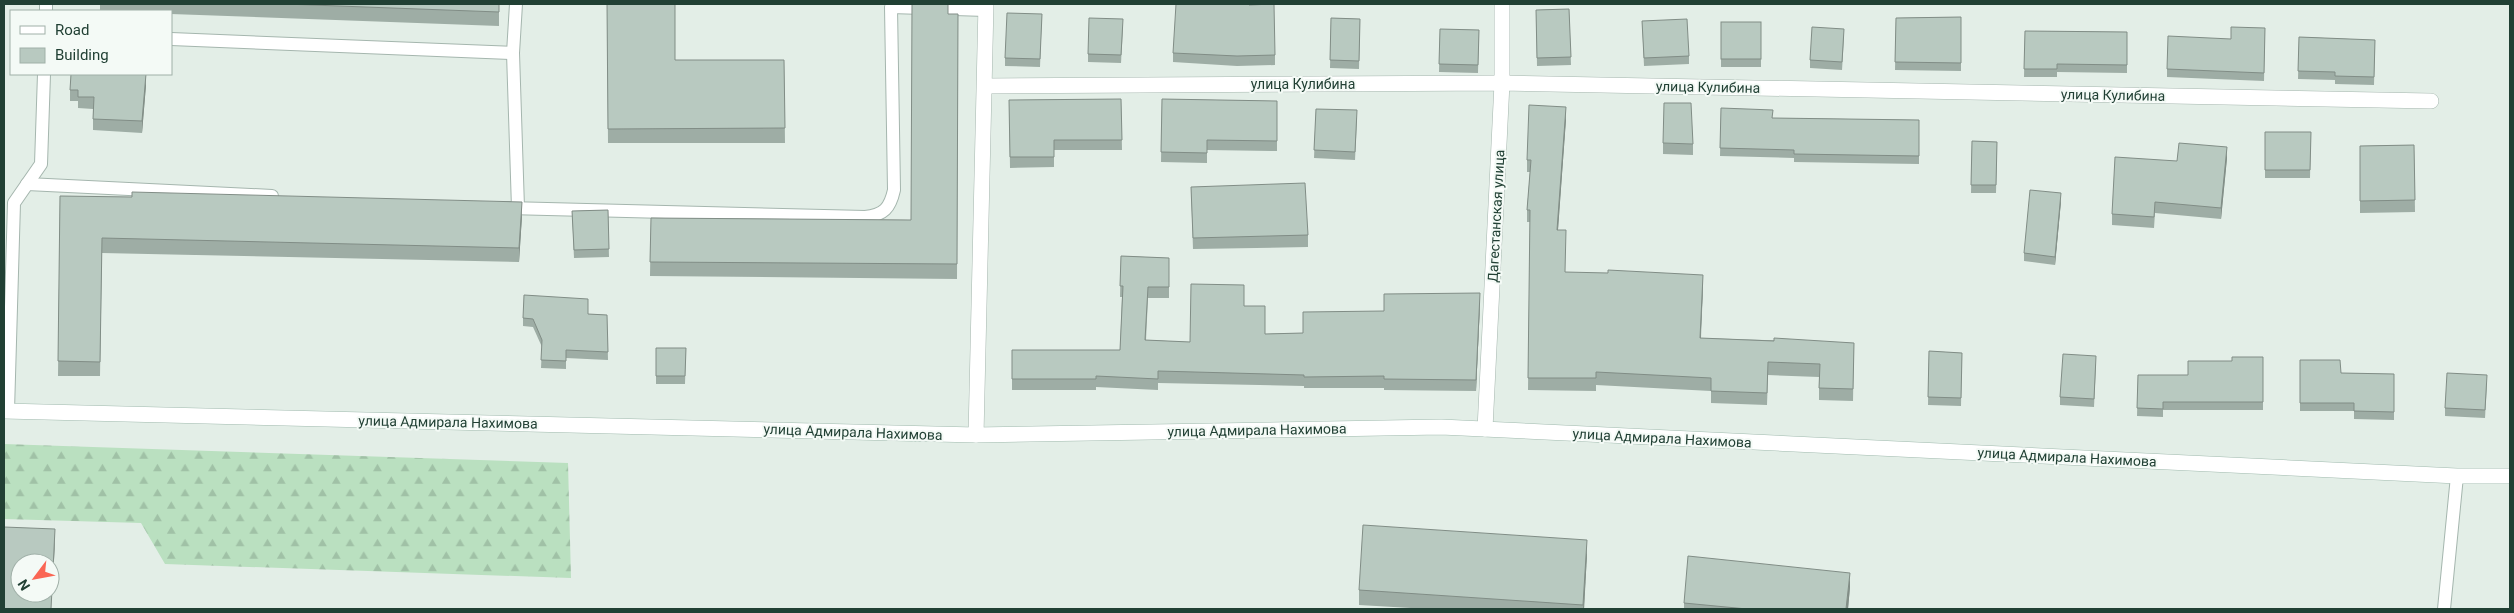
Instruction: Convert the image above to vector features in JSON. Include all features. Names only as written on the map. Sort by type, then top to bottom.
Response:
[{"type":"main road","name":"Дагестанская улица","points":[[1485,429],[1502,83],[1502,4]]},
{"type":"main road","points":[[976,435],[986,7]]},
{"type":"main road","name":"улица Кулибина","points":[[985,86],[1502,83],[2431,101]]},
{"type":"main road","name":"улица Адмирала Нахимова","points":[[6,411],[976,435],[1441,427],[2456,476],[2510,476]]},
{"type":"lane","points":[[516,4],[514,54],[518,208]]},
{"type":"lane","points":[[498,207],[865,218],[878,216],[887,210],[894,190],[891,7],[986,7]]},
{"type":"lane","points":[[172,39],[514,54]]},
{"type":"lane","points":[[6,411],[14,203],[40,164],[44,75]]},
{"type":"lane","points":[[27,184],[282,196]]},
{"type":"lane","points":[[2444,609],[2456,476]]},
{"type":"green space","points":[[4,444],[568,463],[571,578],[165,564],[141,523],[4,519]]},
{"type":"building","points":[[285,4],[499,4],[499,12]]},
{"type":"building","points":[[607,4],[675,4],[675,60],[784,60],[785,128],[608,129]]},
{"type":"building","points":[[912,4],[948,4],[948,14],[958,14],[957,264],[650,262],[651,218],[911,220]]},
{"type":"building","points":[[1176,4],[1274,4],[1275,55],[1237,56],[1173,53]]},
{"type":"building","points":[[1569,9],[1571,57],[1537,58],[1536,10]]},
{"type":"building","points":[[1007,13],[1042,14],[1040,59],[1005,58]]},
{"type":"building","points":[[1961,17],[1961,63],[1895,62],[1896,18]]},
{"type":"building","points":[[1089,18],[1123,19],[1121,55],[1088,54]]},
{"type":"building","points":[[1331,18],[1360,19],[1359,61],[1330,60]]},
{"type":"building","points":[[1687,19],[1689,56],[1644,58],[1642,21]]},
{"type":"building","points":[[1721,22],[1761,22],[1761,59],[1721,59]]},
{"type":"building","points":[[1812,27],[1844,29],[1842,62],[1810,60]]},
{"type":"building","points":[[2231,27],[2265,28],[2264,73],[2167,69],[2168,36],[2231,39]]},
{"type":"building","points":[[1440,29],[1479,30],[1478,65],[1439,64]]},
{"type":"building","points":[[2025,31],[2127,32],[2127,65],[2057,64],[2057,69],[2024,69]]},
{"type":"building","points":[[2299,37],[2375,40],[2374,77],[2335,76],[2335,72],[2298,71]]},
{"type":"building","points":[[71,75],[146,75],[142,121],[93,119],[94,97],[78,97],[78,90],[70,90]]},
{"type":"building","points":[[1121,99],[1122,140],[1054,140],[1054,157],[1010,157],[1009,100]]},
{"type":"building","points":[[1162,99],[1277,101],[1277,141],[1207,140],[1207,153],[1161,152]]},
{"type":"building","points":[[1664,103],[1691,103],[1693,144],[1663,143]]},
{"type":"building","points":[[1529,105],[1566,107],[1557,230],[1566,230],[1565,272],[1608,273],[1608,270],[1703,275],[1700,338],[1774,341],[1774,338],[1854,343],[1853,389],[1819,388],[1820,364],[1768,362],[1767,393],[1711,391],[1711,378],[1596,372],[1596,378],[1528,378],[1530,210],[1527,210],[1531,160],[1527,160]]},
{"type":"building","points":[[1721,108],[1773,110],[1772,118],[1919,120],[1919,156],[1794,154],[1794,150],[1720,148]]},
{"type":"building","points":[[1316,109],[1357,110],[1355,152],[1314,150]]},
{"type":"building","points":[[2265,132],[2311,132],[2310,170],[2265,170]]},
{"type":"building","points":[[1972,141],[1997,142],[1996,185],[1971,185]]},
{"type":"building","points":[[2179,143],[2227,147],[2221,208],[2155,202],[2154,217],[2112,214],[2115,157],[2177,161]]},
{"type":"building","points":[[2414,145],[2415,200],[2360,201],[2360,146]]},
{"type":"building","points":[[1305,183],[1308,235],[1193,238],[1191,187]]},
{"type":"building","points":[[2030,190],[2061,193],[2055,257],[2024,253]]},
{"type":"building","points":[[132,192],[522,202],[519,248],[102,238],[100,362],[58,361],[60,196],[132,197]]},
{"type":"building","points":[[608,210],[609,249],[574,250],[572,211]]},
{"type":"building","points":[[1121,256],[1169,258],[1169,287],[1148,287],[1145,340],[1190,342],[1191,284],[1244,285],[1244,306],[1265,306],[1265,334],[1303,333],[1303,312],[1384,311],[1384,294],[1480,293],[1476,380],[1384,379],[1384,376],[1304,377],[1304,375],[1158,371],[1158,379],[1096,376],[1096,379],[1012,379],[1012,350],[1120,350],[1123,286],[1120,286]]},
{"type":"building","points":[[524,295],[588,299],[588,314],[607,315],[608,352],[566,350],[566,361],[541,360],[542,340],[533,319],[523,318]]},
{"type":"building","points":[[656,348],[686,348],[685,376],[656,376]]},
{"type":"building","points":[[1929,351],[1962,353],[1961,398],[1928,397]]},
{"type":"building","points":[[2063,354],[2096,356],[2094,399],[2060,397]]},
{"type":"building","points":[[2232,357],[2263,357],[2263,402],[2163,402],[2163,409],[2137,408],[2138,375],[2188,375],[2188,361],[2232,361]]},
{"type":"building","points":[[2300,360],[2340,360],[2341,373],[2394,374],[2394,412],[2354,411],[2354,403],[2300,403]]},
{"type":"building","points":[[2447,373],[2487,375],[2485,410],[2445,408]]},
{"type":"building","points":[[1363,525],[1587,540],[1583,605],[1359,590]]},
{"type":"building","points":[[4,527],[55,529],[54,553],[10,553],[10,603],[51,603],[51,609],[4,609]]},
{"type":"building","points":[[1688,556],[1850,573],[1846,609],[1747,609],[1684,603]]}]
